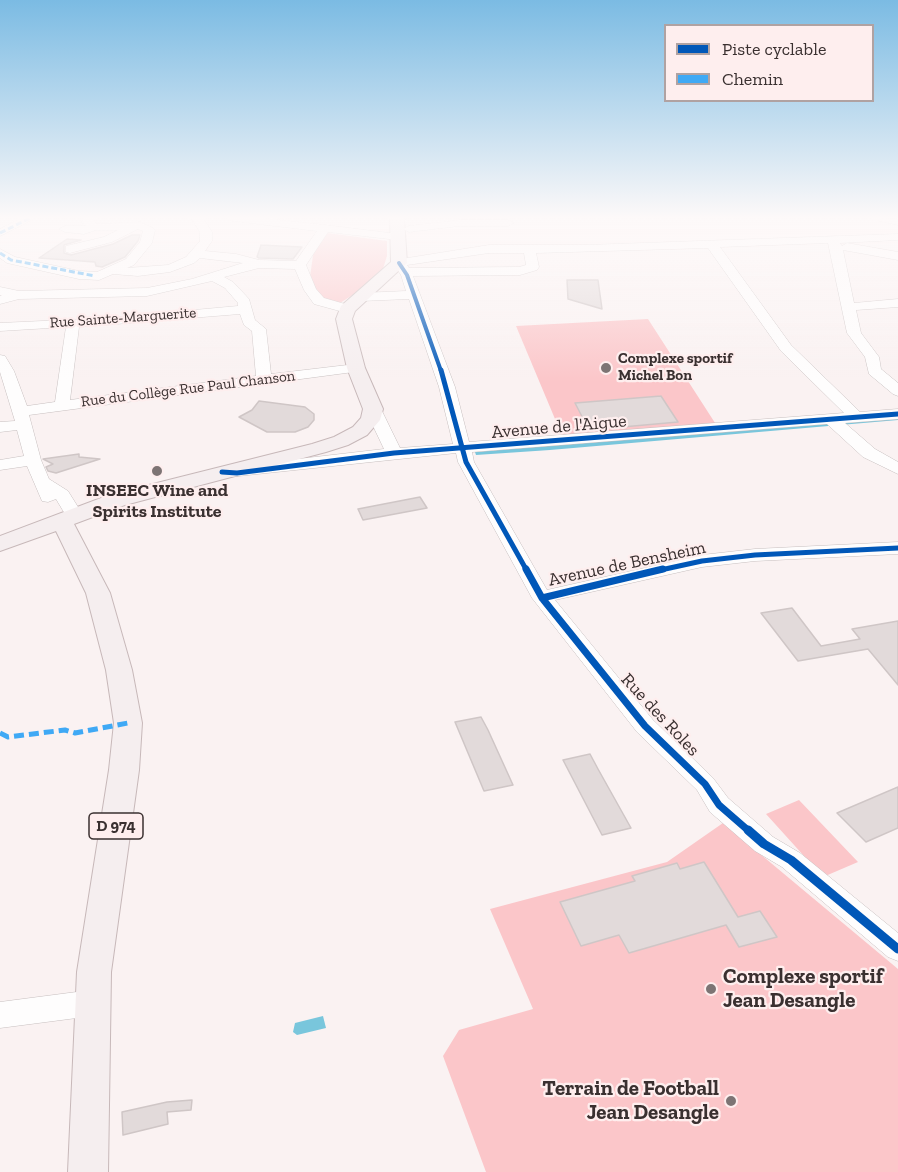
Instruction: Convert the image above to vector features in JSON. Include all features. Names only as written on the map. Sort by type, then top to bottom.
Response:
[{"type":"main road","points":[[0,545],[49,535],[71,526],[103,504],[331,444],[374,428],[370,420],[373,409],[356,368],[344,322],[354,303],[384,277],[396,273]]},
{"type":"main road","name":"D 974","points":[[71,526],[98,593],[119,670],[128,723],[125,762],[94,972],[88,1172]]},
{"type":"street","points":[[74,273],[95,276],[106,273]]},
{"type":"street","points":[[0,300],[19,299],[65,305],[111,307],[226,273]]},
{"type":"street","points":[[303,273],[310,290],[319,301],[354,303],[413,295]]},
{"type":"street","name":"Rue des Roles","points":[[404,273],[447,387],[466,462],[542,598],[645,726],[705,784],[719,805],[764,844],[791,860],[898,949]]},
{"type":"street","points":[[732,273],[786,348],[857,418]]},
{"type":"street","points":[[841,273],[852,329],[872,357],[874,372],[898,391]]},
{"type":"street","points":[[65,305],[95,276]]},
{"type":"street","points":[[213,276],[229,285],[244,302],[249,322],[259,329],[264,378]]},
{"type":"street","points":[[0,291],[19,299]]},
{"type":"street","points":[[848,307],[898,303]]},
{"type":"street","name":"Rue Sainte-Marguerite","points":[[0,327],[65,305],[73,323],[111,307],[246,309]]},
{"type":"street","points":[[62,405],[73,323]]},
{"type":"street","name":"Rue du Collège Rue Paul Chanson","points":[[0,427],[62,405],[356,368]]},
{"type":"street","points":[[2,371],[22,418],[33,460],[47,493],[71,526]]},
{"type":"street","name":"Avenue de l'Aigue","points":[[222,472],[237,473],[394,453],[835,423],[857,418],[898,414]]},
{"type":"street","points":[[835,423],[876,458],[898,469]]},
{"type":"street","points":[[374,428],[394,453]]},
{"type":"street","points":[[0,465],[33,460]]},
{"type":"street","name":"Avenue de Bensheim","points":[[542,598],[702,561],[763,554],[898,548]]},
{"type":"street","points":[[0,1015],[92,1003]]},
{"type":"shaded area","points":[[311,273],[379,273],[359,291],[340,303],[321,298],[309,283]]},
{"type":"shaded area","name":"Complexe sportif Michel Bon","points":[[648,319],[717,426],[563,438],[516,326]]},
{"type":"shaded area","points":[[799,800],[858,862],[823,877],[766,814]]},
{"type":"shaded area","name":"Complexe sportif Jean Desangle","points":[[723,823],[898,969],[898,1172],[486,1172],[443,1056],[459,1030],[533,1009],[490,909],[667,862]]},
{"type":"water","points":[[898,417],[898,420],[550,450],[476,455],[475,452]]},
{"type":"water","points":[[323,1016],[326,1028],[297,1035],[293,1032],[295,1023]]},
{"type":"building","points":[[567,280],[598,280],[602,309],[568,299]]},
{"type":"building","points":[[661,396],[678,422],[589,430],[575,403]]},
{"type":"building","points":[[259,401],[305,407],[314,414],[314,420],[308,427],[295,432],[267,432],[239,417],[252,410]]},
{"type":"building","points":[[79,454],[79,457],[100,459],[56,473],[48,471],[46,467],[53,464],[43,459]]},
{"type":"building","points":[[420,497],[427,508],[363,520],[358,509]]},
{"type":"building","points":[[792,608],[821,646],[860,639],[852,629],[898,621],[898,685],[868,649],[798,661],[761,613]]},
{"type":"building","points":[[481,717],[513,785],[484,791],[455,722]]},
{"type":"building","points":[[590,754],[631,828],[602,835],[563,760]]},
{"type":"building","points":[[898,787],[898,828],[866,842],[837,813]]},
{"type":"building","points":[[704,862],[738,917],[760,911],[777,937],[739,947],[726,925],[629,953],[619,935],[581,946],[560,902],[635,881],[632,876],[677,863],[680,869]]},
{"type":"building","points":[[192,1100],[191,1110],[167,1112],[168,1124],[123,1135],[122,1112],[167,1102]]},
{"type":"marked path","points":[[78,273],[95,276]]},
{"type":"marked path","points":[[0,733],[8,737],[65,730],[75,733],[128,723]]},
{"type":"cycle path","points":[[405,273],[447,387],[466,462],[542,598],[645,726],[705,784],[719,805],[764,844],[791,860],[898,949]]},
{"type":"cycle path","points":[[222,472],[237,473],[394,453],[898,414]]},
{"type":"cycle path","points":[[542,598],[564,591],[702,561],[755,555],[898,548]]},
{"type":"place","name":"Complexe sportif Michel Bon","points":[[606,368]]},
{"type":"place","name":"INSEEC Wine and Spirits Institute","points":[[157,471]]},
{"type":"place","name":"Complexe sportif Jean Desangle","points":[[711,989]]},
{"type":"place","name":"Terrain de Football Jean Desangle","points":[[731,1101]]}]
